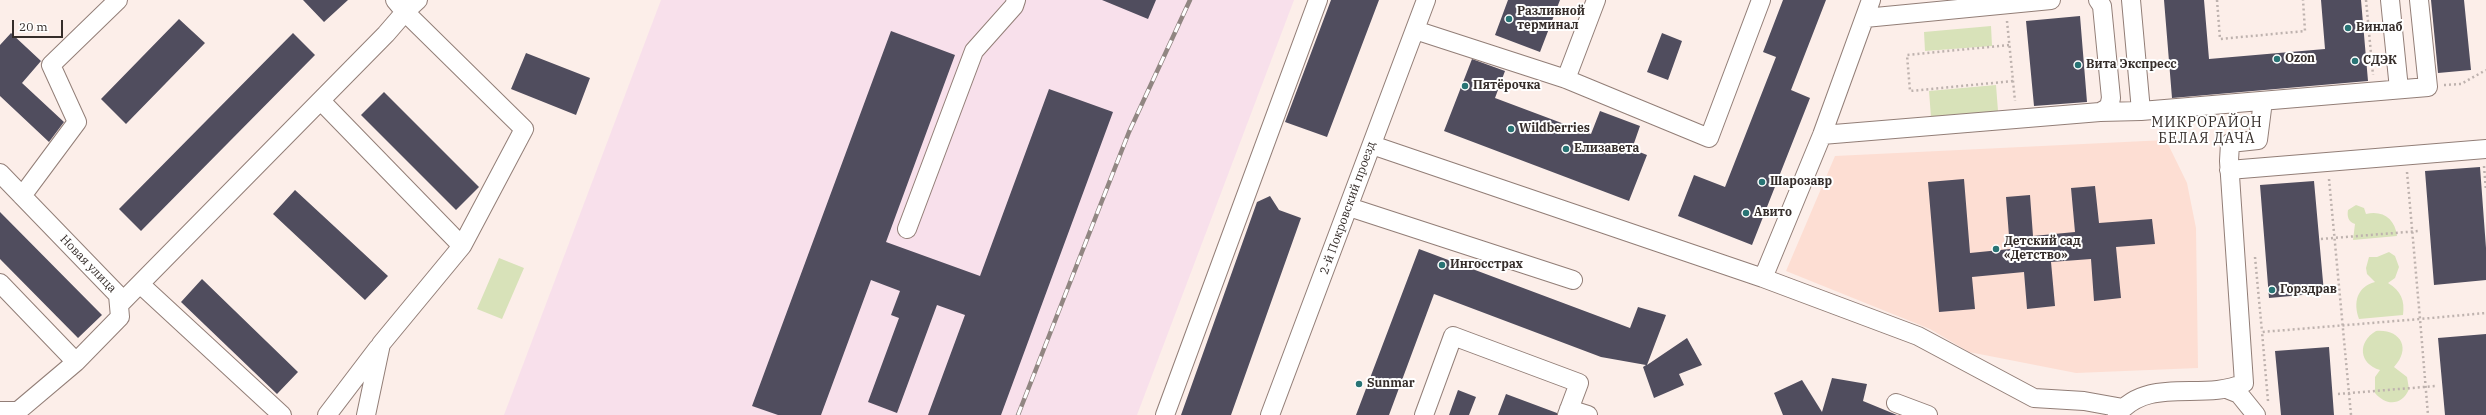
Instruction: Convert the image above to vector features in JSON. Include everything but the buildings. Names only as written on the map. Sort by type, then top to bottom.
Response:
[{"type":"street","points":[[22,196],[77,122],[51,65],[118,0]]},
{"type":"street","points":[[907,229],[974,51],[1014,6],[1016,0]]},
{"type":"street","points":[[1165,415],[1318,0]]},
{"type":"street","name":"2-й Покровский проезд","points":[[1270,415],[1426,0]]},
{"type":"street","points":[[1566,79],[1596,0]]},
{"type":"street","points":[[1415,30],[1566,79],[1709,138],[1761,0]]},
{"type":"street","points":[[1762,278],[1822,135],[1871,0]]},
{"type":"street","points":[[1865,18],[1948,5],[2051,0]]},
{"type":"street","points":[[2098,0],[2102,6],[2111,98],[2109,107],[2100,112]]},
{"type":"street","points":[[2131,0],[2141,111]]},
{"type":"street","points":[[2390,0],[2399,89]]},
{"type":"street","points":[[1822,135],[2100,112],[2141,111],[2428,87],[2419,0]]},
{"type":"street","points":[[119,305],[321,101],[406,4],[524,128],[462,246],[381,344],[327,415]]},
{"type":"street","points":[[321,101],[462,246]]},
{"type":"street","points":[[1372,145],[1762,278],[1918,336],[2034,398],[2084,401],[2120,411],[2143,395],[2158,392],[2229,390],[2244,383],[2229,170],[2230,143],[2258,140],[2263,101]]},
{"type":"street","points":[[2229,170],[2486,149]]},
{"type":"street","name":"Новая улица","points":[[0,173],[118,295],[120,317],[76,362],[18,411],[0,410]]},
{"type":"street","points":[[1349,207],[1573,280]]},
{"type":"street","points":[[0,283],[76,362]]},
{"type":"street","points":[[140,284],[282,415]]},
{"type":"street","points":[[1424,415],[1453,336],[1579,383],[1568,412],[1588,415]]},
{"type":"street","points":[[366,415],[381,344]]},
{"type":"street","points":[[2229,390],[2239,394],[2262,409]]},
{"type":"street","points":[[1896,403],[1928,415]]},
{"type":"path","points":[[2217,0],[2220,39],[2305,31],[2302,0]]},
{"type":"path","points":[[2366,0],[2373,81]]},
{"type":"path","points":[[2007,21],[2015,105]]},
{"type":"path","points":[[2009,46],[1906,55],[1910,91],[2013,81]]},
{"type":"path","points":[[2461,84],[2486,70]]},
{"type":"path","points":[[2406,168],[2428,415]]},
{"type":"path","points":[[2328,175],[2351,415]]},
{"type":"path","points":[[2321,239],[2419,231]]},
{"type":"path","points":[[2254,254],[2262,332],[2262,409]]},
{"type":"path","points":[[2241,334],[2486,313]]},
{"type":"path","points":[[2338,394],[2436,386]]},
{"type":"shaded area","points":[[661,0],[1294,0],[1137,415],[504,415]]},
{"type":"shaded area","name":"Детский сад «Детство»","points":[[2166,140],[2187,183],[2196,228],[2198,368],[2076,373],[1969,352],[1930,329],[1786,271],[1835,156]]},
{"type":"green space","points":[[1991,26],[1992,46],[1925,51],[1924,32]]},
{"type":"green space","points":[[1996,85],[1998,111],[1931,117],[1929,91]]},
{"type":"green space","points":[[2356,205],[2364,208],[2366,214],[2378,213],[2387,217],[2394,225],[2397,236],[2353,240],[2355,224],[2349,220],[2348,210]]},
{"type":"green space","points":[[2389,252],[2395,256],[2399,267],[2395,278],[2388,283],[2396,289],[2403,300],[2403,315],[2359,319],[2356,307],[2360,291],[2369,284],[2375,282],[2367,274],[2366,268],[2369,257],[2377,257]]},
{"type":"green space","points":[[499,258],[524,268],[502,319],[477,309]]},
{"type":"green space","points":[[2376,331],[2391,333],[2401,341],[2403,347],[2399,360],[2394,367],[2407,377],[2409,389],[2406,395],[2398,401],[2389,402],[2379,397],[2375,393],[2375,377],[2380,370],[2373,367],[2364,358],[2363,347],[2370,336]]},
{"type":"railway","points":[[1018,415],[1129,132],[1190,0]]},
{"type":"place","name":"Разливной терминал","points":[[1509,19]]},
{"type":"place","name":"Винлаб","points":[[2348,28]]},
{"type":"place","name":"Ozon","points":[[2277,59]]},
{"type":"place","name":"СДЭК","points":[[2355,61]]},
{"type":"place","name":"Вита Экспресс","points":[[2078,65]]},
{"type":"place","name":"Пятёрочка","points":[[1465,86]]},
{"type":"place","name":"Wildberries","points":[[1511,129]]},
{"type":"place","name":"Елизавета","points":[[1566,149]]},
{"type":"place","name":"Шарозавр","points":[[1762,182]]},
{"type":"place","name":"Авито","points":[[1746,213]]},
{"type":"place","name":"Детский сад «Детство»","points":[[1996,249]]},
{"type":"place","name":"Ингосстрах","points":[[1442,265]]},
{"type":"place","name":"Горздрав","points":[[2272,290]]},
{"type":"place","name":"Sunmar","points":[[1359,384]]},
{"type":"district","name":"МИКРОРАЙОН БЕЛАЯ ДАЧА","points":[[2207,132]]}]
